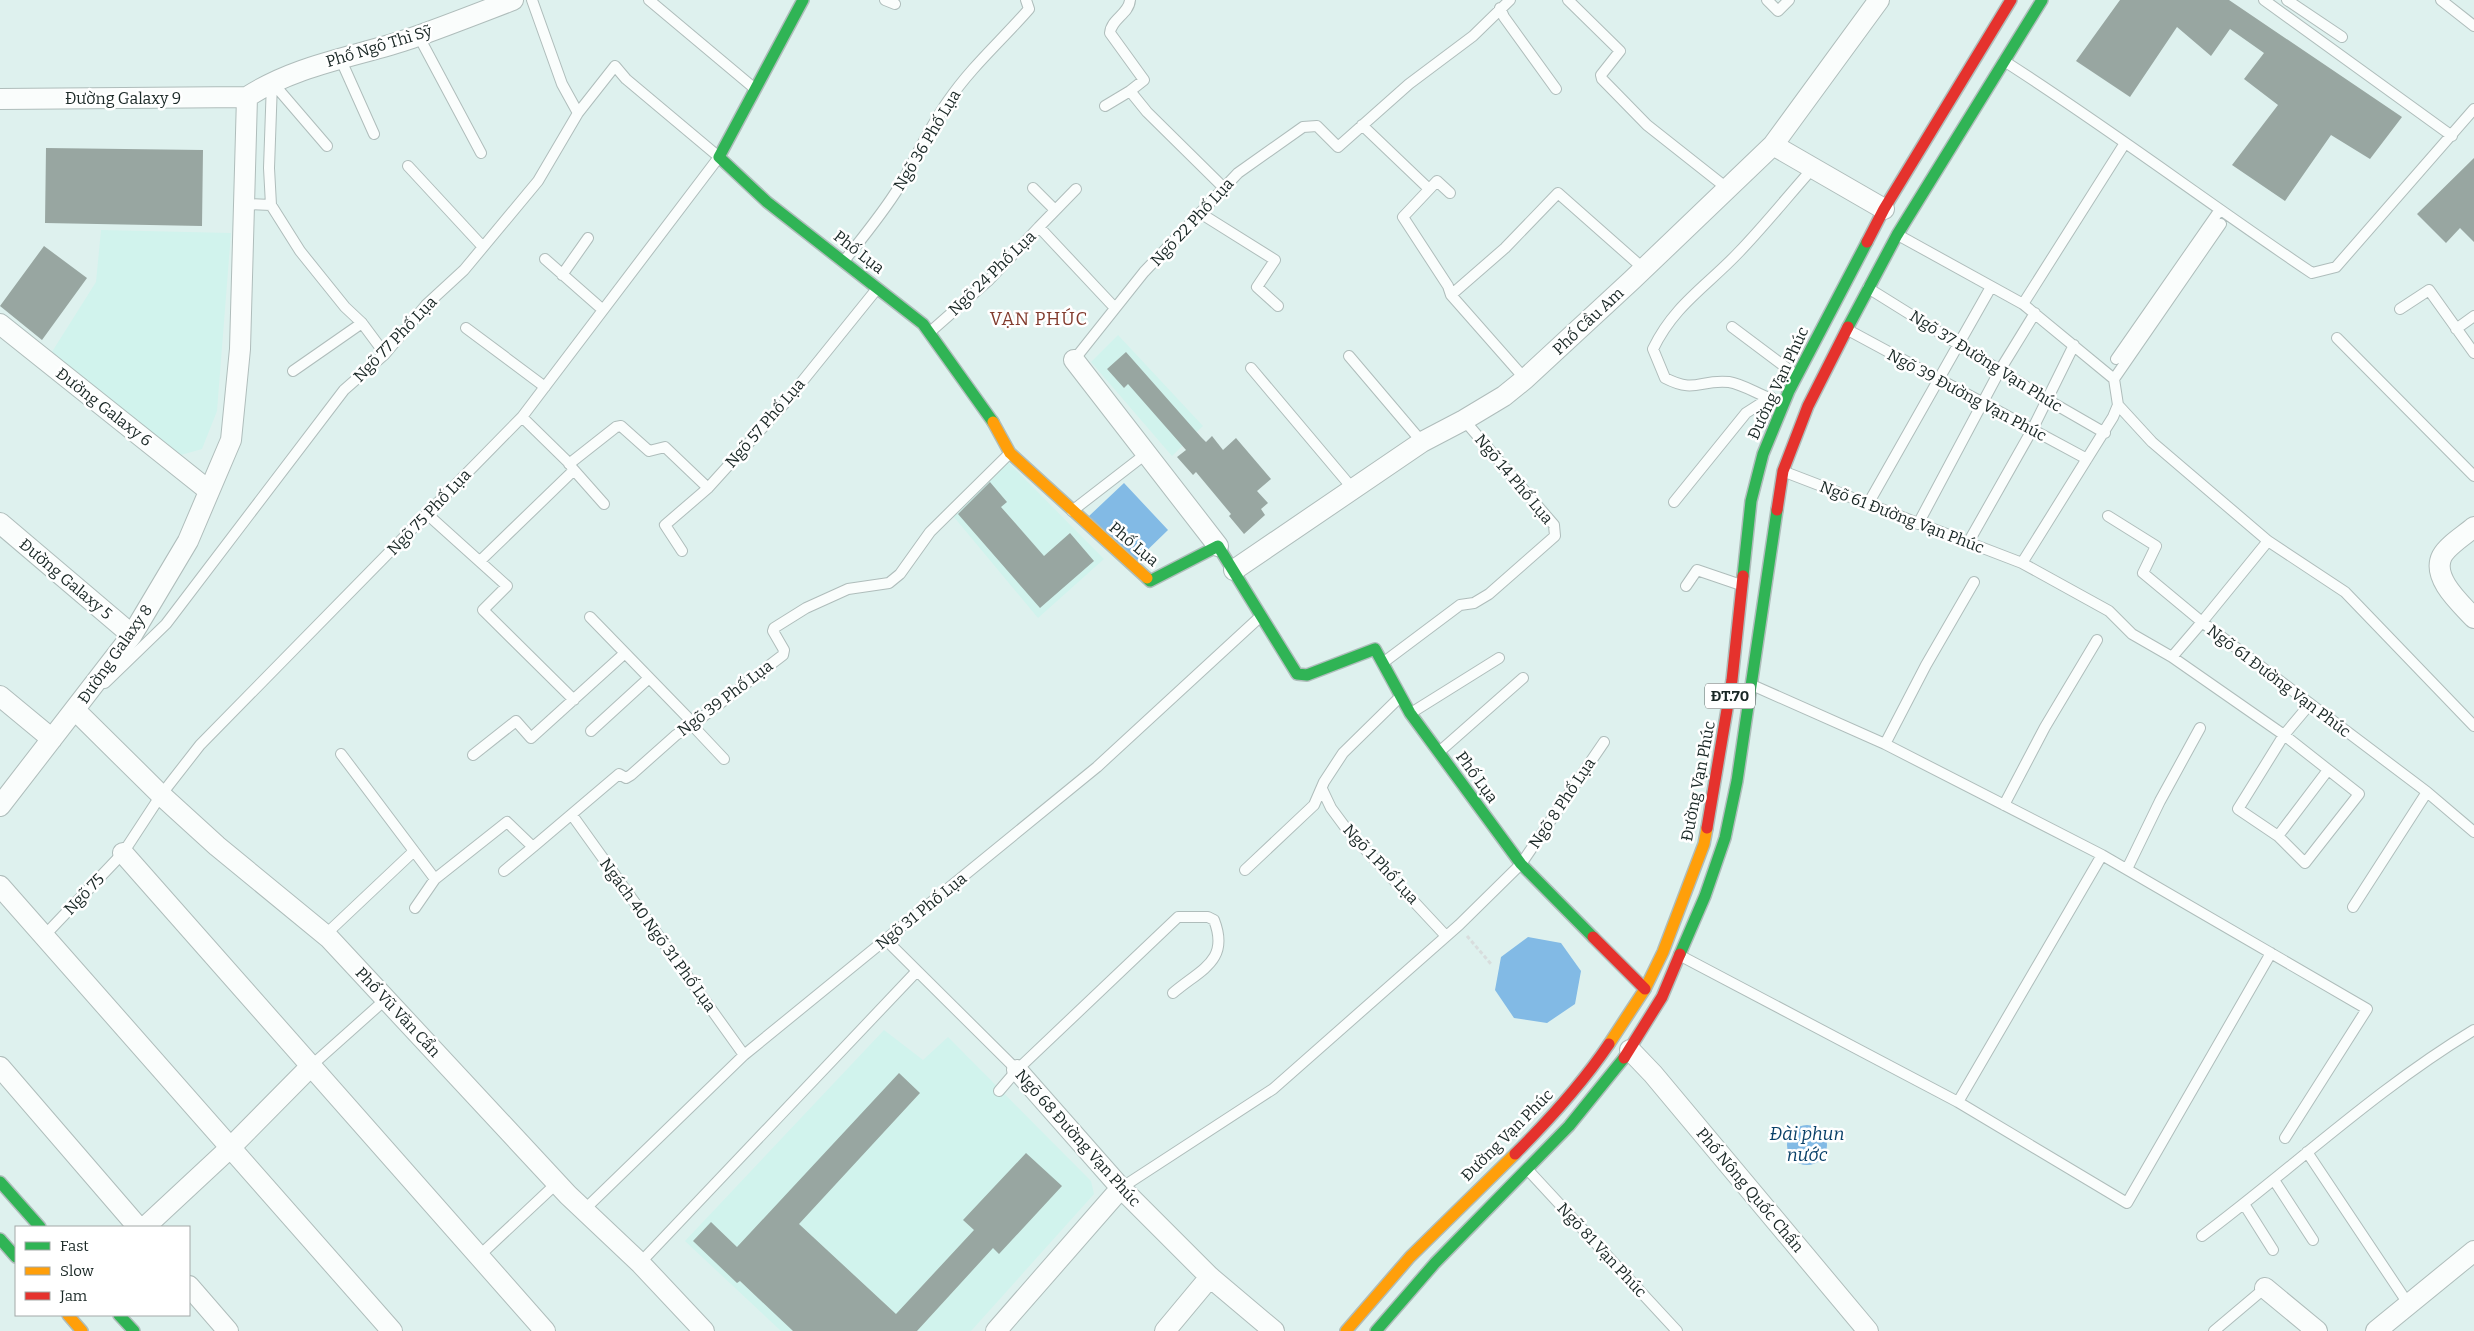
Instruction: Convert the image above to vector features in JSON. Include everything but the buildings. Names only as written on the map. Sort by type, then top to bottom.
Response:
[{"type":"main road","points":[[719,157],[754,88],[803,0]]},
{"type":"main road","name":"Đường Vạn Phúc","points":[[1346,1331],[1410,1257],[1548,1121],[1596,1062],[1645,989],[1663,952],[1704,844],[1732,680],[1751,501],[1762,454],[1789,391],[1884,209],[2011,0]]},
{"type":"main road","name":"ĐT.70","points":[[1376,1331],[1435,1263],[1569,1126],[1630,1050],[1662,997],[1705,896],[1725,838],[1736,781],[1783,471],[1808,406],[1897,234],[2042,0]]},
{"type":"main road","name":"Phố Lụa","points":[[719,157],[767,202],[844,260],[923,324],[989,414],[1010,452],[1071,512],[1150,581],[1218,546]]},
{"type":"main road","points":[[1825,322],[1848,330]]},
{"type":"main road","points":[[1218,546],[1300,676],[1372,649],[1376,650],[1384,662]]},
{"type":"main road","name":"Phố Lụa","points":[[1384,662],[1410,713],[1521,864],[1645,989]]},
{"type":"main road","points":[[1732,680],[1751,684]]},
{"type":"main road","points":[[1513,1154],[1527,1168]]},
{"type":"main road","points":[[0,1182],[39,1226]]},
{"type":"main road","points":[[0,1239],[15,1256]]},
{"type":"main road","points":[[69,1316],[82,1331]]},
{"type":"main road","points":[[120,1316],[134,1331]]},
{"type":"street","name":"Phố Ngô Thì Sỹ","points":[[247,97],[272,81],[340,58],[418,35],[513,0]]},
{"type":"street","name":"Phố Cầu Am","points":[[1234,570],[1422,442],[1504,396],[1524,379],[1773,145],[1875,2]]},
{"type":"street","name":"Đường Galaxy 9","points":[[0,99],[247,97]]},
{"type":"street","name":"Đường Galaxy 8","points":[[0,806],[132,635],[188,541],[208,490],[231,440],[240,349],[247,97]]},
{"type":"street","points":[[1773,145],[1884,209]]},
{"type":"street","name":"Đường Galaxy 6","points":[[2,331],[208,490]]},
{"type":"street","name":"Ngõ 22 Phố Lụa","points":[[1074,360],[1218,546]]},
{"type":"street","name":"Đường Galaxy 5","points":[[0,523],[132,635]]},
{"type":"street","points":[[2474,527],[2442,556],[2440,571],[2451,592],[2474,618]]},
{"type":"street","points":[[0,696],[52,739]]},
{"type":"street","name":"Phố Vũ Văn Cẩn","points":[[75,710],[161,795],[217,846],[324,935],[557,1183],[640,1263],[704,1331]]},
{"type":"street","points":[[123,853],[312,1065],[543,1331]]},
{"type":"street","points":[[0,886],[392,1331]]},
{"type":"street","name":"Phố Nông Quốc Chấn","points":[[1630,1050],[1653,1074],[1868,1331]]},
{"type":"street","points":[[146,1226],[231,1147],[312,1065]]},
{"type":"street","points":[[0,1067],[137,1226]]},
{"type":"street","name":"Ngõ 68 Đường Vạn Phúc","points":[[1017,1070],[1121,1188],[1210,1277],[1274,1331]]},
{"type":"street","points":[[996,1331],[1121,1188]]},
{"type":"street","points":[[2376,1331],[2474,1251]]},
{"type":"street","points":[[1165,1331],[1210,1277]]},
{"type":"street","points":[[190,1287],[228,1331]]},
{"type":"street","points":[[2265,1288],[2317,1331]]},
{"type":"lane","points":[[532,0],[562,84],[578,113]]},
{"type":"lane","points":[[649,0],[754,88]]},
{"type":"lane","points":[[885,0],[895,4]]},
{"type":"lane","name":"Ngõ 36 Phố Lụa","points":[[844,260],[874,223],[899,187],[921,144],[948,100],[988,50],[1001,40],[1029,9],[1026,0]]},
{"type":"lane","points":[[1105,106],[1144,80],[1110,33],[1111,26],[1128,8],[1130,0]]},
{"type":"lane","points":[[1568,0],[1620,51],[1601,75],[1602,79],[1646,125],[1728,188]]},
{"type":"lane","points":[[1767,0],[1778,11],[1789,0]]},
{"type":"lane","points":[[2264,0],[2452,136]]},
{"type":"lane","points":[[2287,0],[2342,37]]},
{"type":"lane","points":[[2441,0],[2474,26]]},
{"type":"lane","points":[[1502,4],[1509,24],[1556,89]]},
{"type":"lane","name":"Ngõ 22 Phố Lụa","points":[[1074,360],[1144,272],[1238,173],[1303,127],[1317,126],[1338,147],[1409,84],[1473,36],[1502,4]]},
{"type":"lane","points":[[418,35],[482,153]]},
{"type":"lane","points":[[340,58],[374,134]]},
{"type":"lane","points":[[2004,60],[2312,273],[2336,267],[2474,109]]},
{"type":"lane","name":"Ngõ 77 Phố Lụa","points":[[75,710],[166,624],[344,390],[384,354],[426,305],[464,270],[538,181],[578,113],[615,66],[632,84],[719,157]]},
{"type":"lane","points":[[272,81],[327,146]]},
{"type":"lane","points":[[272,81],[269,168],[271,205],[300,251],[345,307],[362,323],[384,354]]},
{"type":"lane","points":[[1130,91],[1147,112],[1224,188]]},
{"type":"lane","points":[[1362,125],[1429,189]]},
{"type":"lane","points":[[2023,304],[2125,143]]},
{"type":"lane","name":"Ngõ 75 Phố Lụa","points":[[123,853],[161,795],[200,745],[522,418],[719,157]]},
{"type":"lane","points":[[408,166],[483,247]]},
{"type":"lane","points":[[1768,398],[1731,382],[1712,381],[1695,387],[1680,386],[1665,378],[1653,349],[1664,328],[1696,291],[1738,253],[1812,168]]},
{"type":"lane","points":[[1450,193],[1437,181],[1403,217],[1448,286],[1451,296],[1524,379]]},
{"type":"lane","points":[[1033,188],[1055,210]]},
{"type":"lane","points":[[1039,226],[1076,189]]},
{"type":"lane","points":[[1451,296],[1505,248],[1558,193],[1644,268]]},
{"type":"lane","points":[[244,204],[271,205]]},
{"type":"lane","points":[[2116,359],[2219,210]]},
{"type":"lane","points":[[1200,213],[1275,260],[1257,287],[1278,306]]},
{"type":"lane","points":[[2114,379],[2221,224]]},
{"type":"lane","name":"Ngõ 24 Phố Lụa","points":[[930,333],[989,280],[1039,226],[1115,308]]},
{"type":"lane","points":[[1897,234],[2023,304],[2114,379],[2118,405],[2105,433],[2022,563]]},
{"type":"lane","points":[[562,275],[588,238]]},
{"type":"lane","points":[[545,260],[603,310]]},
{"type":"lane","name":"Ngõ 37 Đường Vạn Phúc","points":[[1868,287],[2046,399],[2105,433]]},
{"type":"lane","points":[[1868,504],[1960,345],[1991,287]]},
{"type":"lane","name":"Ngõ 57 Phố Lụa","points":[[682,551],[665,525],[708,488],[784,404],[878,288]]},
{"type":"lane","points":[[2400,310],[2429,290],[2474,353]]},
{"type":"lane","points":[[1918,524],[2000,370],[2035,314]]},
{"type":"lane","points":[[2456,329],[2474,316]]},
{"type":"lane","points":[[293,371],[362,323]]},
{"type":"lane","points":[[1732,327],[1797,376]]},
{"type":"lane","points":[[466,328],[545,386]]},
{"type":"lane","name":"Ngõ 39 Đường Vạn Phúc","points":[[1848,330],[2087,459]]},
{"type":"lane","points":[[2336,338],[2474,476]]},
{"type":"lane","points":[[1968,543],[2032,430],[2074,345]]},
{"type":"lane","points":[[1349,356],[1422,442]]},
{"type":"lane","points":[[1251,368],[1353,489]]},
{"type":"lane","points":[[1674,502],[1746,413],[1768,398],[1789,391]]},
{"type":"lane","points":[[2118,405],[2152,442],[2268,541],[2345,592],[2474,726]]},
{"type":"lane","points":[[522,418],[571,466],[604,504]]},
{"type":"lane","name":"Ngõ 14 Phố Lụa","points":[[1384,662],[1460,605],[1474,603],[1488,594],[1555,536],[1554,525],[1464,420]]},
{"type":"lane","points":[[480,561],[571,476],[571,466],[616,427],[621,426],[648,450],[666,447],[708,488]]},
{"type":"lane","name":"Ngõ 39 Phố Lụa","points":[[572,815],[618,774],[626,778],[676,735],[693,725],[783,655],[784,651],[773,631],[774,628],[806,608],[848,589],[889,583],[900,574],[930,532],[1010,452]]},
{"type":"lane","points":[[1071,512],[1147,453]]},
{"type":"lane","name":"Ngõ 61 Đường Vạn Phúc","points":[[1783,471],[2022,563],[2109,611],[2132,634],[2172,657],[2202,622],[2428,792],[2474,832]]},
{"type":"lane","points":[[427,514],[507,586],[483,610],[574,700]]},
{"type":"lane","points":[[2108,516],[2156,546],[2143,573],[2202,622],[2268,541]]},
{"type":"lane","points":[[1686,586],[1697,570],[1742,585]]},
{"type":"lane","points":[[1885,744],[1926,664],[1974,582]]},
{"type":"lane","name":"Ngõ 31 Phố Lụa","points":[[584,1210],[744,1055],[1097,766],[1261,615]]},
{"type":"lane","points":[[590,617],[724,759]]},
{"type":"lane","points":[[2004,805],[2045,727],[2097,640]]},
{"type":"lane","points":[[473,755],[516,721],[531,738],[625,653]]},
{"type":"lane","points":[[2172,657],[2284,735],[2359,794],[2305,863],[2278,836],[2238,809],[2284,735],[2310,704]]},
{"type":"lane","points":[[1410,713],[1499,658]]},
{"type":"lane","points":[[591,731],[649,678]]},
{"type":"lane","points":[[1439,752],[1522,678]]},
{"type":"lane","points":[[1751,684],[1885,744],[2102,855],[2367,1009],[2285,1138]]},
{"type":"lane","points":[[1245,870],[1314,805],[1344,753],[1401,696]]},
{"type":"lane","points":[[2127,869],[2160,801],[2200,728]]},
{"type":"lane","name":"Ngõ 8 Phố Lụa","points":[[1121,1188],[1273,1089],[1446,936],[1521,864],[1604,742]]},
{"type":"lane","points":[[341,754],[435,879]]},
{"type":"lane","points":[[2278,836],[2328,770]]},
{"type":"lane","name":"Ngõ 1 Phố Lụa","points":[[1322,789],[1331,808],[1348,831],[1424,909],[1446,936]]},
{"type":"lane","points":[[2353,907],[2428,792]]},
{"type":"lane","points":[[504,870],[572,815]]},
{"type":"lane","name":"Ngách 40 Ngõ 31 Phố Lụa","points":[[572,815],[744,1055]]},
{"type":"lane","points":[[415,908],[435,879],[507,822],[533,847]]},
{"type":"lane","points":[[324,935],[414,851]]},
{"type":"lane","name":"Ngõ 75","points":[[45,935],[123,853]]},
{"type":"lane","points":[[1958,1102],[2102,855]]},
{"type":"lane","points":[[999,1091],[1017,1070],[1178,917],[1208,917],[1214,920],[1220,937],[1219,952],[1208,965],[1173,993]]},
{"type":"lane","name":"Ngõ 68 Đường Vạn Phúc","points":[[886,940],[1017,1070]]},
{"type":"lane","points":[[1680,956],[1958,1102],[2127,1203],[2271,953]]},
{"type":"lane","points":[[640,1263],[917,971]]},
{"type":"lane","points":[[312,1065],[386,999]]},
{"type":"lane","points":[[2202,1236],[2430,1057],[2474,1030]]},
{"type":"lane","points":[[2307,1152],[2409,1305]]},
{"type":"lane","name":"Ngõ 81 Vạn Phúc","points":[[1527,1168],[1677,1331]]},
{"type":"lane","points":[[2274,1180],[2313,1240]]},
{"type":"lane","points":[[479,1256],[557,1183]]},
{"type":"lane","points":[[2244,1204],[2273,1250]]},
{"type":"lane","points":[[2214,1331],[2265,1288]]},
{"type":"path","points":[[1465,933],[1491,964]]},
{"type":"shaded area","points":[[101,230],[231,233],[217,411],[202,449],[181,455],[50,355],[96,282]]},
{"type":"shaded area","points":[[1118,335],[1203,426],[1172,456],[1091,362]]},
{"type":"shaded area","points":[[1007,461],[1104,559],[1038,618],[949,511]]},
{"type":"shaded area","points":[[884,1030],[923,1060],[948,1037],[1091,1181],[1094,1194],[971,1331],[781,1331],[685,1241]]},
{"type":"water","points":[[1124,483],[1168,530],[1133,564],[1088,517]]},
{"type":"water","points":[[1528,937],[1561,943],[1581,971],[1575,1004],[1547,1023],[1514,1018],[1495,990],[1501,957]]},
{"type":"water","name":"Đài phun nước","points":[[1807,1125],[1821,1131],[1827,1145],[1821,1159],[1807,1165],[1793,1159],[1787,1145],[1793,1131]]},
{"type":"traffic: fast","points":[[803,0],[719,157],[767,202],[923,324],[993,422]]},
{"type":"traffic: fast","points":[[1848,327],[1897,235],[2042,0]]},
{"type":"traffic: fast","points":[[1743,576],[1751,501],[1763,454],[1789,391],[1867,242]]},
{"type":"traffic: fast","points":[[1680,954],[1705,896],[1725,838],[1737,781],[1777,510]]},
{"type":"traffic: fast","points":[[1147,578],[1150,581],[1218,546],[1297,674],[1307,675],[1375,649],[1410,713],[1521,864],[1593,937]]},
{"type":"traffic: fast","points":[[1376,1331],[1435,1263],[1569,1126],[1624,1058]]},
{"type":"traffic: fast","points":[[0,1182],[39,1226]]},
{"type":"traffic: fast","points":[[0,1239],[15,1256]]},
{"type":"traffic: fast","points":[[120,1316],[134,1331]]},
{"type":"traffic: slow","points":[[993,422],[1010,453],[1147,578]]},
{"type":"traffic: slow","points":[[1609,1044],[1645,989],[1663,952],[1704,844],[1707,828]]},
{"type":"traffic: slow","points":[[1346,1331],[1410,1257],[1515,1154]]},
{"type":"traffic: slow","points":[[69,1316],[82,1331]]},
{"type":"traffic: jam","points":[[1867,242],[1884,209],[2011,0]]},
{"type":"traffic: jam","points":[[1777,510],[1783,471],[1808,406],[1848,327]]},
{"type":"traffic: jam","points":[[1707,828],[1732,680],[1743,576]]},
{"type":"traffic: jam","points":[[1593,937],[1645,989]]},
{"type":"traffic: jam","points":[[1624,1058],[1662,997],[1680,954]]},
{"type":"traffic: jam","points":[[1515,1154],[1565,1101],[1609,1044]]},
{"type":"district","name":"VẠN PHÚC","points":[[1039,319]]}]
